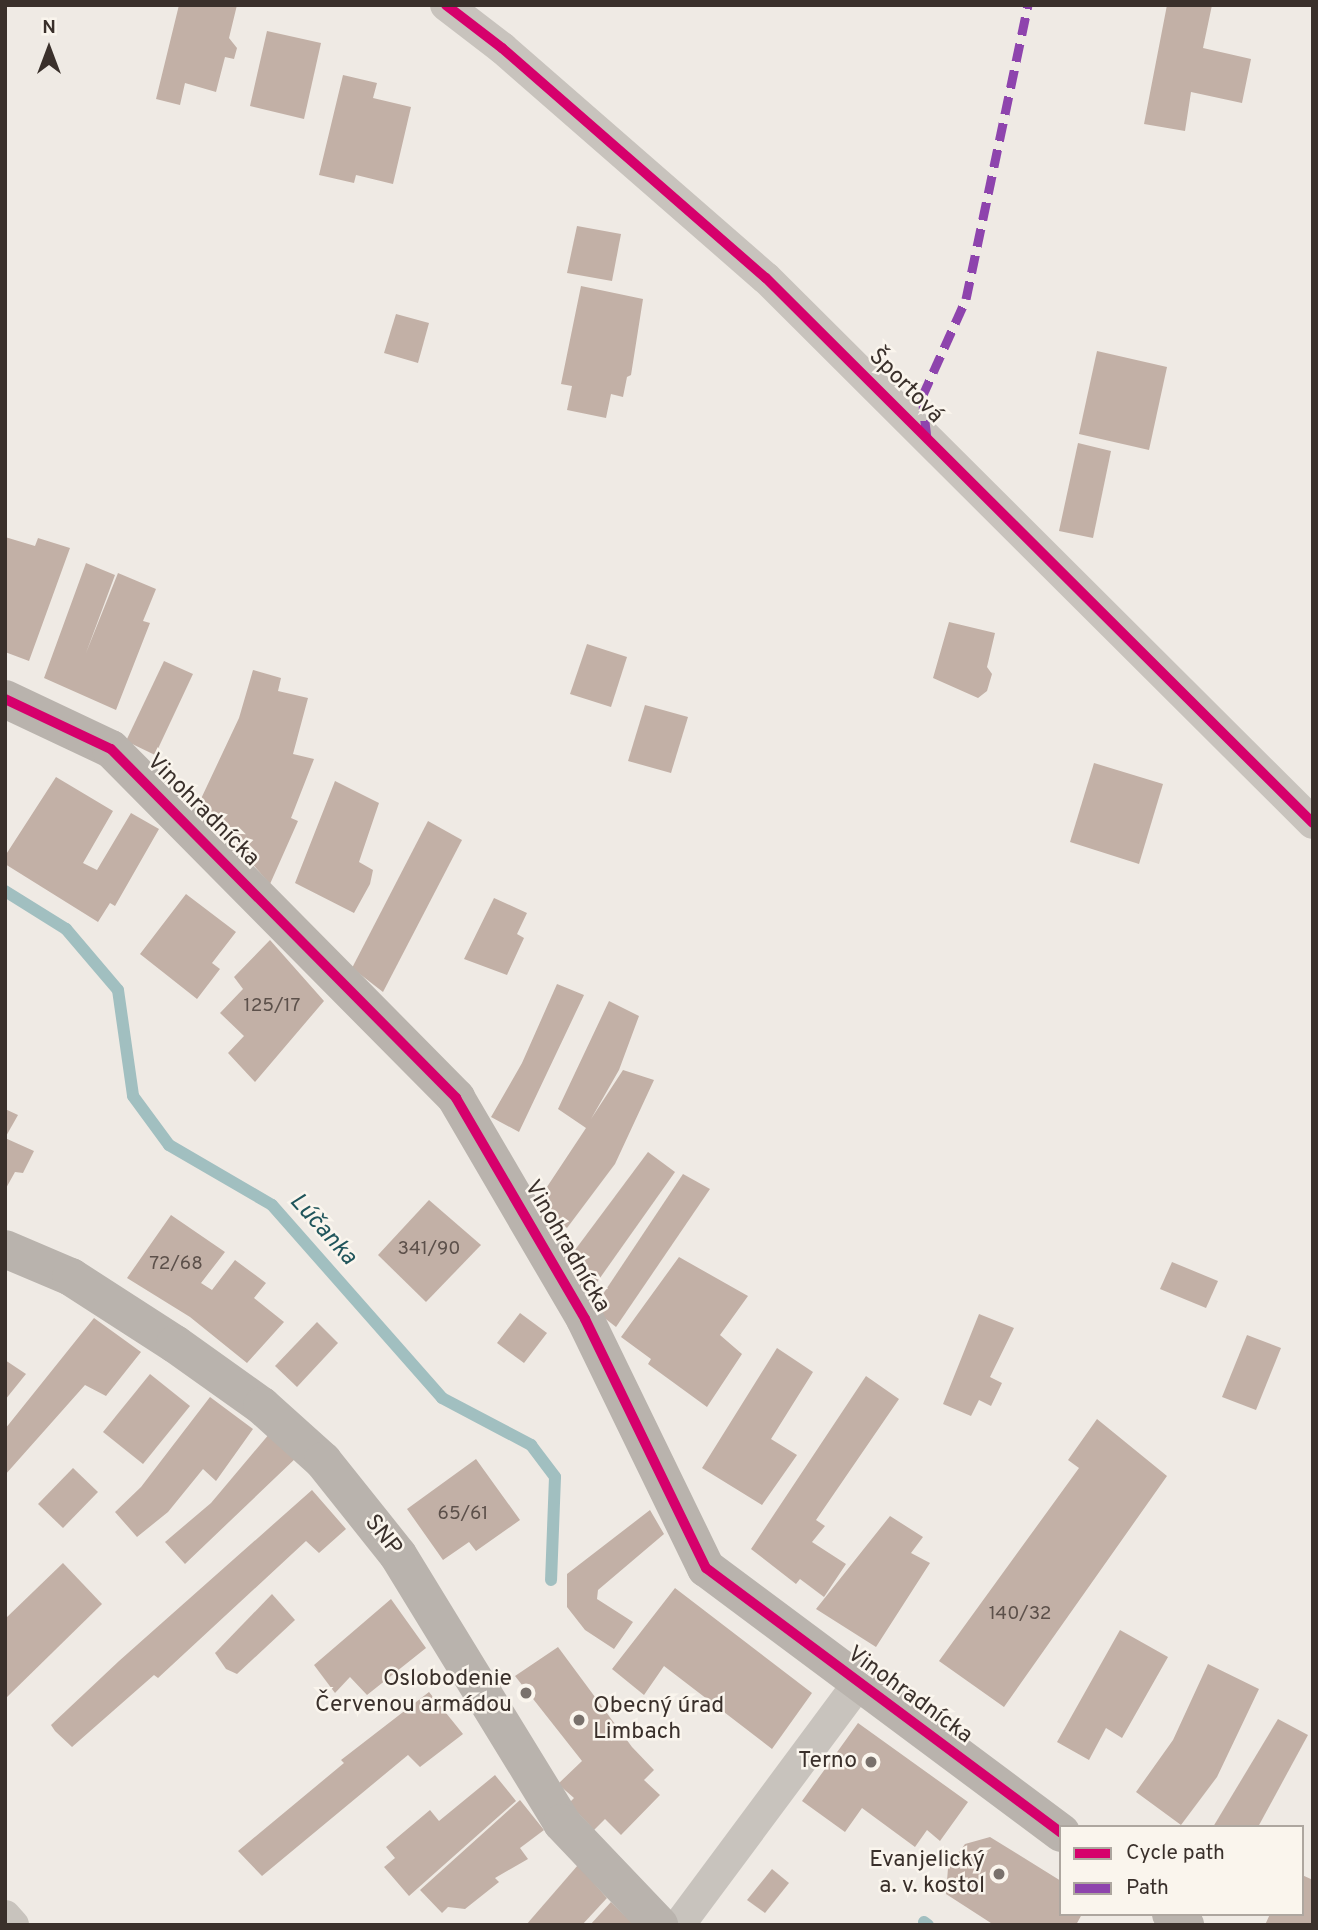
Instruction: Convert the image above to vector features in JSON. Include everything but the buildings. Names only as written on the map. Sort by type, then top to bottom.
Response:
[{"type":"street","name":"Športová","points":[[446,5],[502,48],[766,278],[1313,823]]},
{"type":"street","name":"Vinohradnícka","points":[[5,699],[111,749],[456,1098],[585,1319],[706,1568],[1059,1832]]},
{"type":"street","name":"SNP","points":[[5,1249],[71,1277],[175,1344],[262,1406],[323,1461],[398,1555],[562,1824],[659,1925]]},
{"type":"street","points":[[679,1925],[858,1684]]},
{"type":"street","points":[[5,1916],[13,1925]]},
{"type":"waterway","name":"Lúčanka","points":[[5,891],[66,929],[118,990],[133,1096],[169,1145],[272,1205],[442,1398],[531,1445],[555,1477],[551,1580]]},
{"type":"waterway","name":"Lúčanka","points":[[924,1922],[928,1925]]},
{"type":"marked path","points":[[927,438],[922,397],[966,299],[1028,5]]},
{"type":"cycle path","points":[[446,5],[502,48],[766,278],[1313,823]]},
{"type":"cycle path","points":[[5,699],[111,749],[456,1098],[585,1319],[706,1568],[1059,1832]]},
{"type":"place","name":"Oslobodenie Červenou armádou","points":[[526,1693]]},
{"type":"place","name":"Obecný úrad Limbach","points":[[579,1720]]},
{"type":"place","name":"Terno","points":[[871,1762]]},
{"type":"place","name":"Evanjelický a. v. kostol","points":[[999,1874]]}]
